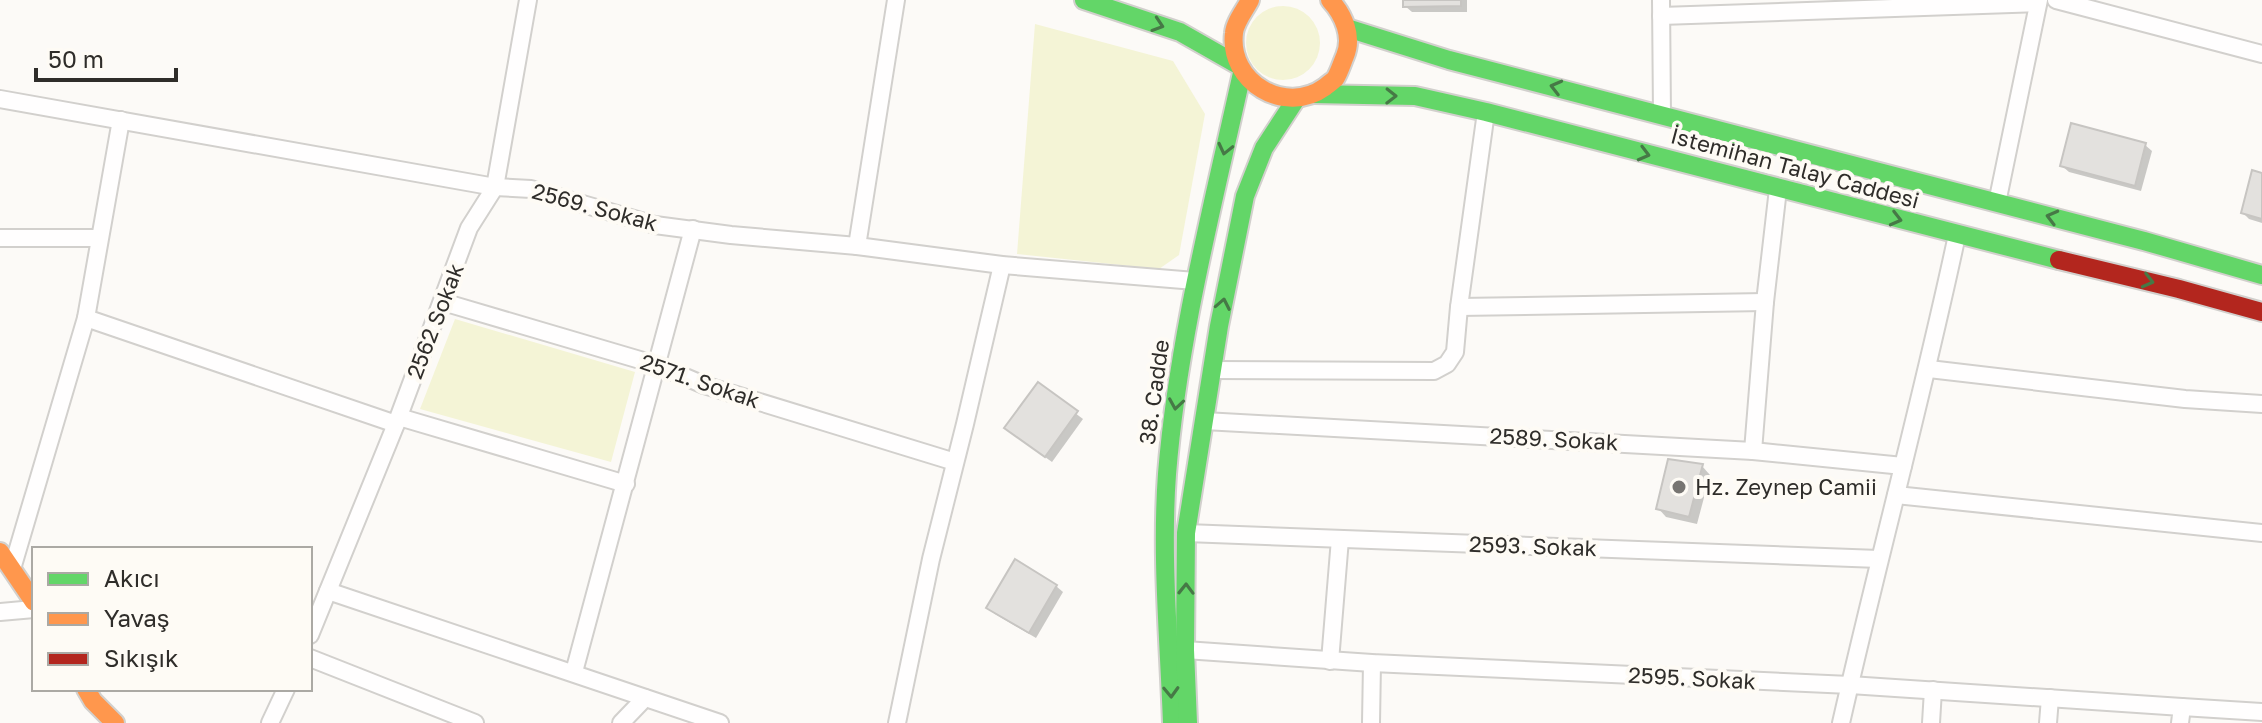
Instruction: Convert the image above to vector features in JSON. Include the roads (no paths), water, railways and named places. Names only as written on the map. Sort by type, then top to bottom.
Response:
[{"type":"street","name":"2562 Sokak","points":[[312,630],[398,420],[469,228],[495,187],[528,0]]},
{"type":"street","points":[[857,246],[896,0]]},
{"type":"street","points":[[1084,0],[1180,32],[1240,69]]},
{"type":"street","name":"38. Cadde","points":[[1172,723],[1166,524],[1170,444],[1195,281],[1240,69],[1233,47],[1234,28],[1241,10],[1250,0]]},
{"type":"street","points":[[2056,0],[2262,54]]},
{"type":"street","points":[[1188,723],[1186,533],[1212,370],[1245,196],[1264,148],[1304,96],[1332,80],[1345,60],[1347,28],[1334,2]]},
{"type":"street","points":[[1662,114],[1661,8],[2038,2],[1997,203]]},
{"type":"street","name":"İstemihan Talay Caddesi","points":[[1347,28],[1449,60],[2262,275]]},
{"type":"street","name":"İstemihan Talay Caddesi","points":[[1240,69],[1253,85],[1280,98],[1415,96],[2262,312]]},
{"type":"street","name":"2569. Sokak","points":[[0,99],[495,187],[531,189],[655,225],[1002,265],[1195,281]]},
{"type":"street","points":[[1212,370],[1434,371],[1447,364],[1455,352],[1486,112]]},
{"type":"street","points":[[12,569],[86,318],[121,120]]},
{"type":"street","points":[[1753,451],[1778,189]]},
{"type":"street","points":[[574,672],[693,229]]},
{"type":"street","points":[[1841,723],[1879,559],[1929,369],[1957,235]]},
{"type":"street","points":[[0,238],[99,238]]},
{"type":"street","points":[[897,723],[931,559],[1002,265]]},
{"type":"street","name":"2571. Sokak","points":[[443,302],[657,365],[704,385],[955,462]]},
{"type":"street","points":[[1459,307],[1765,302]]},
{"type":"street","points":[[86,318],[398,420],[626,484]]},
{"type":"street","points":[[1929,369],[2185,399],[2262,404]]},
{"type":"street","name":"2589. Sokak","points":[[1204,421],[1753,451],[1903,466]]},
{"type":"street","points":[[1896,495],[2262,533]]},
{"type":"street","name":"2593. Sokak","points":[[1186,533],[1879,559]]},
{"type":"street","points":[[1330,661],[1340,539]]},
{"type":"street","points":[[0,552],[32,599]]},
{"type":"street","points":[[328,591],[720,723]]},
{"type":"street","points":[[0,612],[32,609]]},
{"type":"street","name":"2595. Sokak","points":[[1185,650],[1330,661],[1933,690],[2050,698],[2181,715],[2262,712]]},
{"type":"street","points":[[312,659],[475,723]]},
{"type":"street","points":[[1371,723],[1372,663]]},
{"type":"street","points":[[1931,723],[1933,690]]},
{"type":"street","points":[[87,691],[115,723]]},
{"type":"street","points":[[270,723],[285,691]]},
{"type":"street","points":[[621,723],[645,698]]},
{"type":"street","points":[[2048,723],[2050,698]]},
{"type":"place","name":"Hz. Zeynep Camii","points":[[1679,487]]}]
